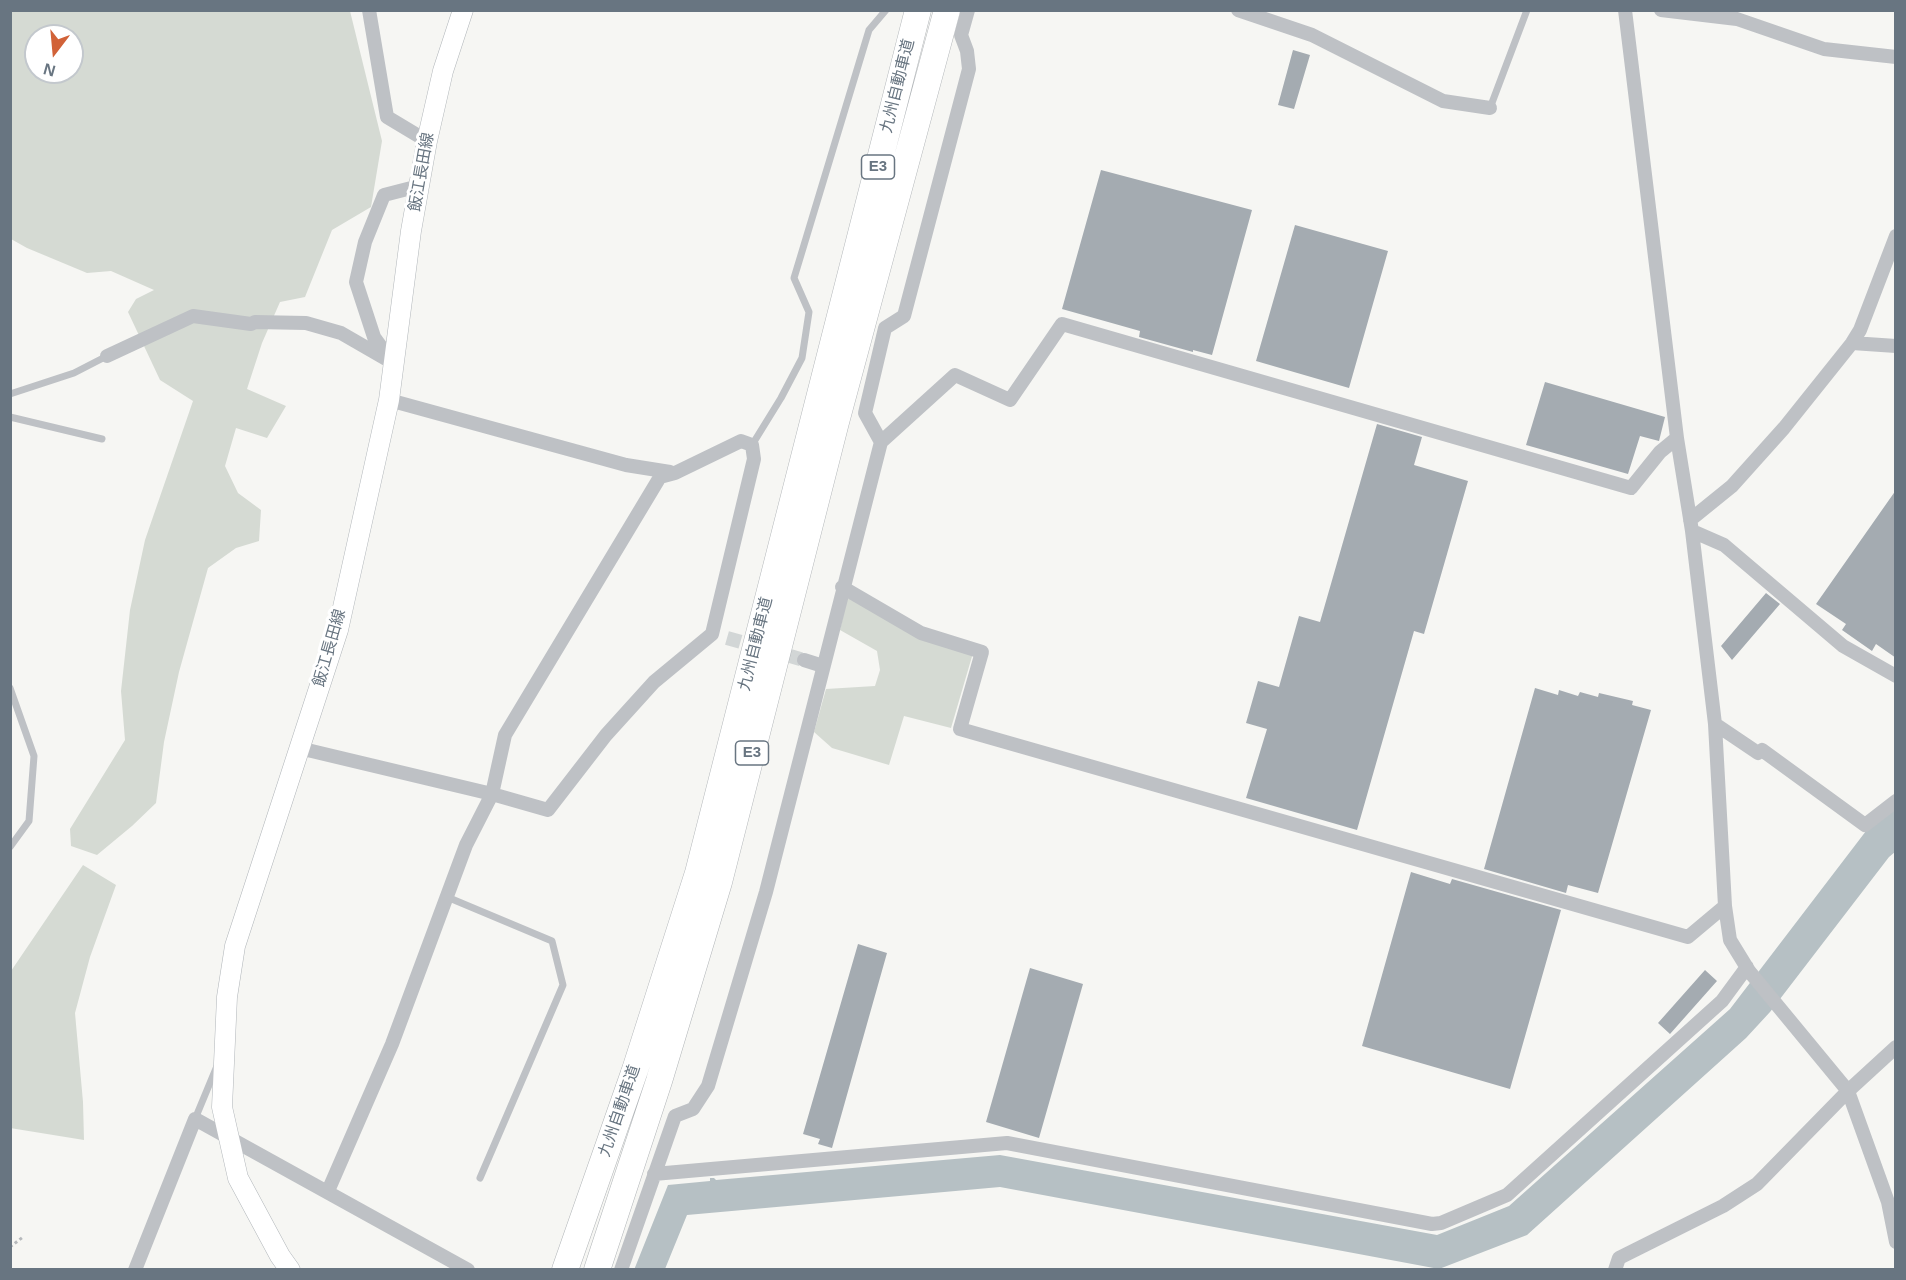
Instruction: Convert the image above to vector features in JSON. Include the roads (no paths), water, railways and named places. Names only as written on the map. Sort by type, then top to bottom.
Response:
[{"type":"highway","name":"九州自動車道","points":[[858,295],[909,40],[918,10]]},
{"type":"highway","name":"九州自動車道","points":[[565,1269],[635,1071],[698,873],[858,295],[947,10]]},
{"type":"highway","name":"九州自動車道","points":[[597,1269],[659,1082],[719,882],[825,420]]},
{"type":"main road","name":"飯江長田線","points":[[290,1269],[280,1256],[238,1178],[222,1107],[227,997],[235,946],[338,630],[389,400],[427,141],[443,71],[463,10]]},
{"type":"street","points":[[369,10],[387,117],[427,141]]},
{"type":"street","points":[[880,442],[865,413],[885,328],[904,316],[969,69],[967,51],[961,35],[968,10]]},
{"type":"street","points":[[1238,10],[1312,35],[1443,100],[1490,108]]},
{"type":"street","points":[[1625,10],[1677,438],[1691,525],[1715,724],[1725,906],[1730,940],[1748,969],[1848,1091],[1888,1202],[1896,1242]]},
{"type":"street","points":[[1660,10],[1739,15],[1824,49],[1896,57]]},
{"type":"street","points":[[393,363],[375,337],[356,282],[365,242],[384,195],[419,186]]},
{"type":"street","points":[[1691,525],[1732,486],[1784,428],[1852,343],[1860,330],[1896,236]]},
{"type":"street","points":[[107,356],[193,316],[251,324],[255,322],[306,323],[341,333],[393,363]]},
{"type":"street","points":[[621,1269],[675,1116],[693,1108],[708,1086],[766,892],[880,442],[955,375],[1010,400],[1062,324],[1631,488],[1660,452],[1677,438]]},
{"type":"street","points":[[1852,343],[1896,346]]},
{"type":"street","points":[[389,400],[626,465],[675,473]]},
{"type":"street","points":[[299,748],[492,794],[548,810],[606,735],[654,682],[712,634],[754,459],[752,446],[741,441],[675,473],[660,477],[505,735],[492,794],[466,845],[392,1044],[328,1191]]},
{"type":"street","points":[[1691,525],[1724,545],[1843,646],[1896,676]]},
{"type":"street","points":[[842,587],[921,633],[982,652],[960,729],[1688,937],[1725,906]]},
{"type":"street","points":[[712,634],[727,638]]},
{"type":"street","points":[[804,660],[823,666]]},
{"type":"street","points":[[1715,724],[1758,753],[1762,750],[1865,825],[1896,801]]},
{"type":"street","points":[[654,1174],[1007,1143],[1432,1224],[1441,1223],[1507,1195],[1722,1000],[1748,969]]},
{"type":"street","points":[[1615,1269],[1619,1258],[1724,1206],[1757,1184],[1848,1091],[1894,1050]]},
{"type":"street","points":[[135,1269],[195,1119],[468,1269]]},
{"type":"lane","points":[[752,446],[802,358],[809,312],[794,278],[869,30],[886,10]]},
{"type":"lane","points":[[1490,108],[1527,10]]},
{"type":"lane","points":[[10,394],[74,373],[107,356]]},
{"type":"lane","points":[[10,417],[102,439]]},
{"type":"lane","points":[[10,688],[34,756],[29,821],[10,847]]},
{"type":"lane","points":[[447,897],[552,941],[563,985],[480,1178]]},
{"type":"lane","points":[[195,1119],[223,1050]]},
{"type":"tunnel","points":[[727,638],[804,660]]}]
